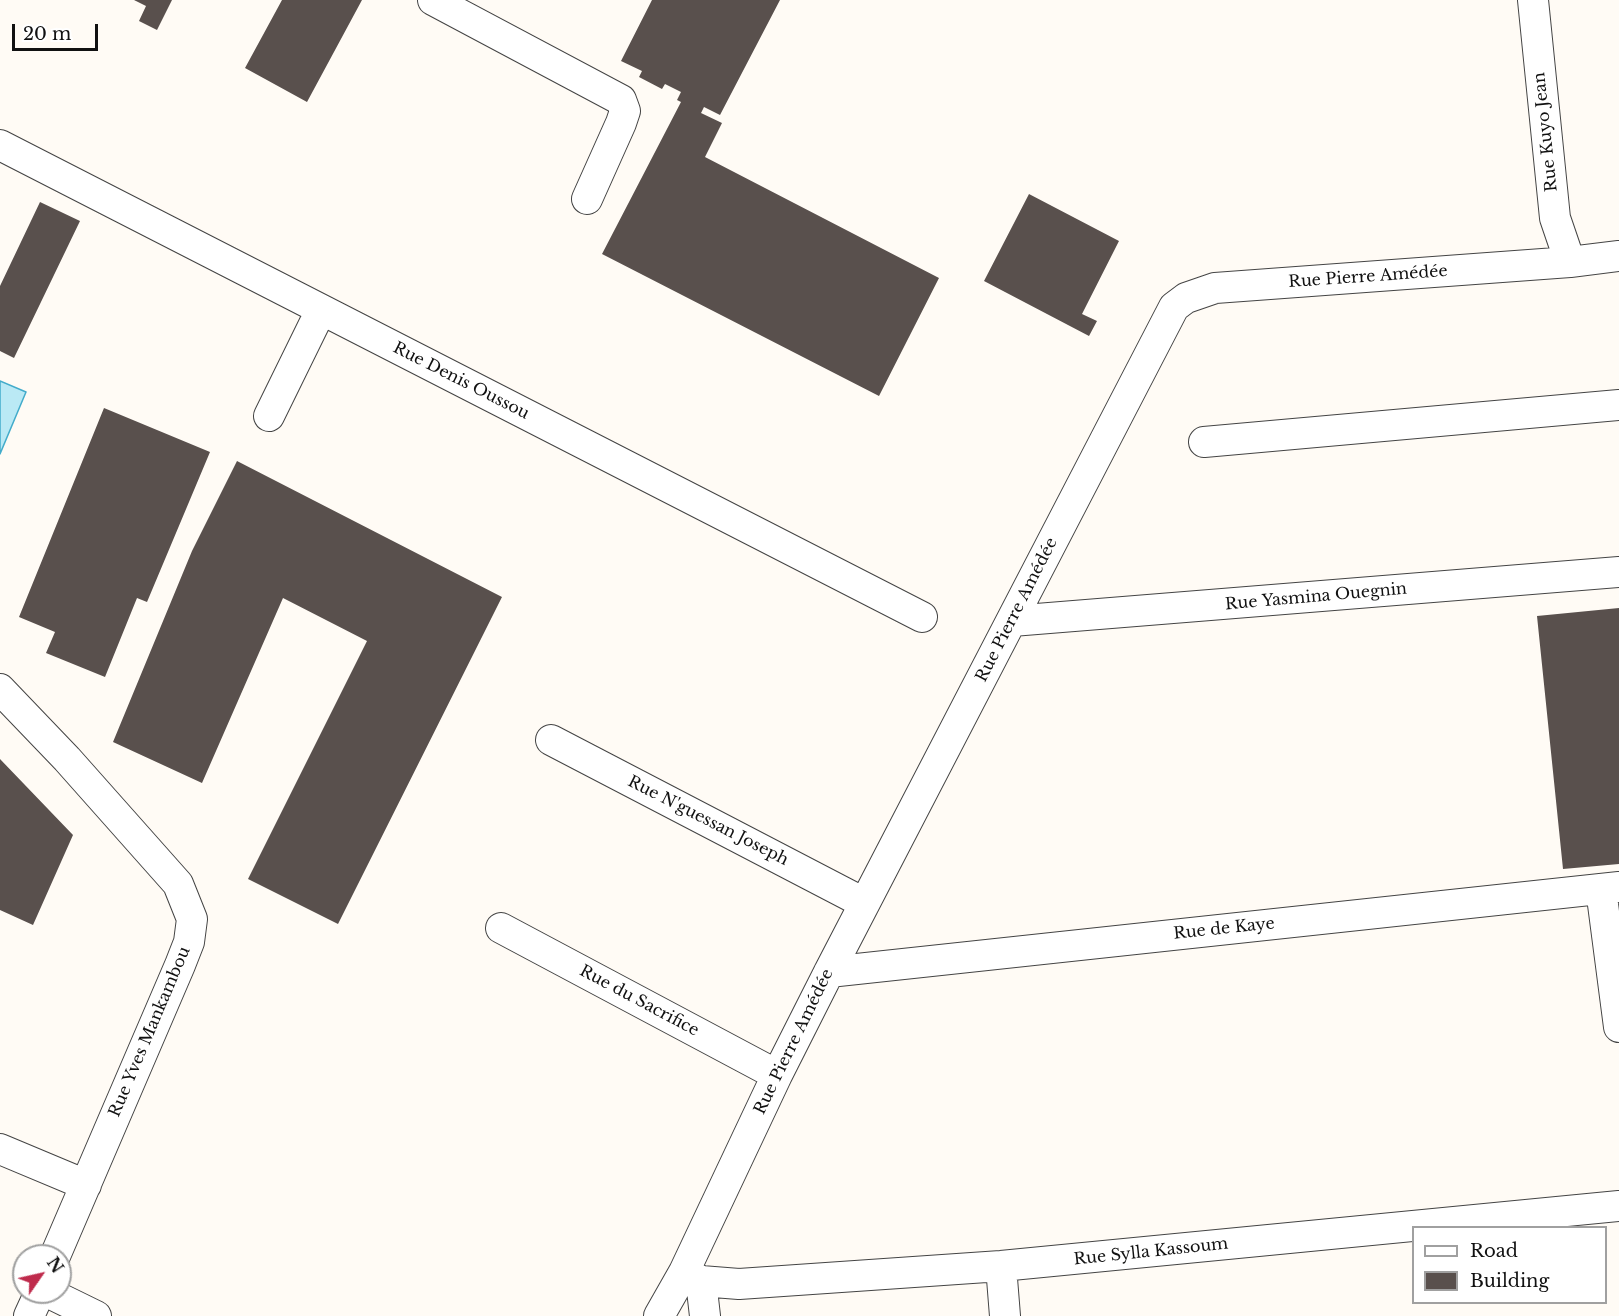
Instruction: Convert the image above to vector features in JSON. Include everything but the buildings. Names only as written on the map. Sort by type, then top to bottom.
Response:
[{"type":"street","points":[[434,0],[621,100],[626,111],[587,199]]},
{"type":"street","name":"Rue Kuyo Jean","points":[[1533,0],[1555,218],[1570,262]]},
{"type":"street","name":"Rue Denis Oussou","points":[[0,145],[922,617]]},
{"type":"street","name":"Rue Pierre Amédée","points":[[659,1316],[692,1277],[777,1075],[1174,307],[1186,298],[1215,288],[1570,262],[1619,256]]},
{"type":"street","points":[[269,416],[321,310]]},
{"type":"street","points":[[1204,442],[1619,405]]},
{"type":"street","name":"Rue Yasmina Ouegnin","points":[[1012,621],[1619,572]]},
{"type":"street","name":"Rue Yves Mankambou","points":[[0,690],[178,884],[192,919],[189,942],[180,965],[60,1244]]},
{"type":"street","name":"Rue N'guessan Joseph","points":[[551,740],[864,903]]},
{"type":"street","points":[[1610,888],[1619,1028]]},
{"type":"street","name":"Rue de Kaye","points":[[829,972],[1610,888]]},
{"type":"street","name":"Rue du Sacrifice","points":[[501,928],[777,1075]]},
{"type":"street","points":[[0,1149],[86,1185]]},
{"type":"street","name":"Rue Sylla Kassoum","points":[[1413,1226],[1619,1206]]},
{"type":"street","name":"Rue Sylla Kassoum","points":[[692,1277],[739,1284],[1001,1266],[1412,1226]]},
{"type":"street","points":[[1001,1266],[1005,1316]]},
{"type":"street","points":[[692,1277],[705,1316]]},
{"type":"street","points":[[72,1304],[96,1316]]},
{"type":"water","points":[[0,381],[26,392],[0,454]]}]
